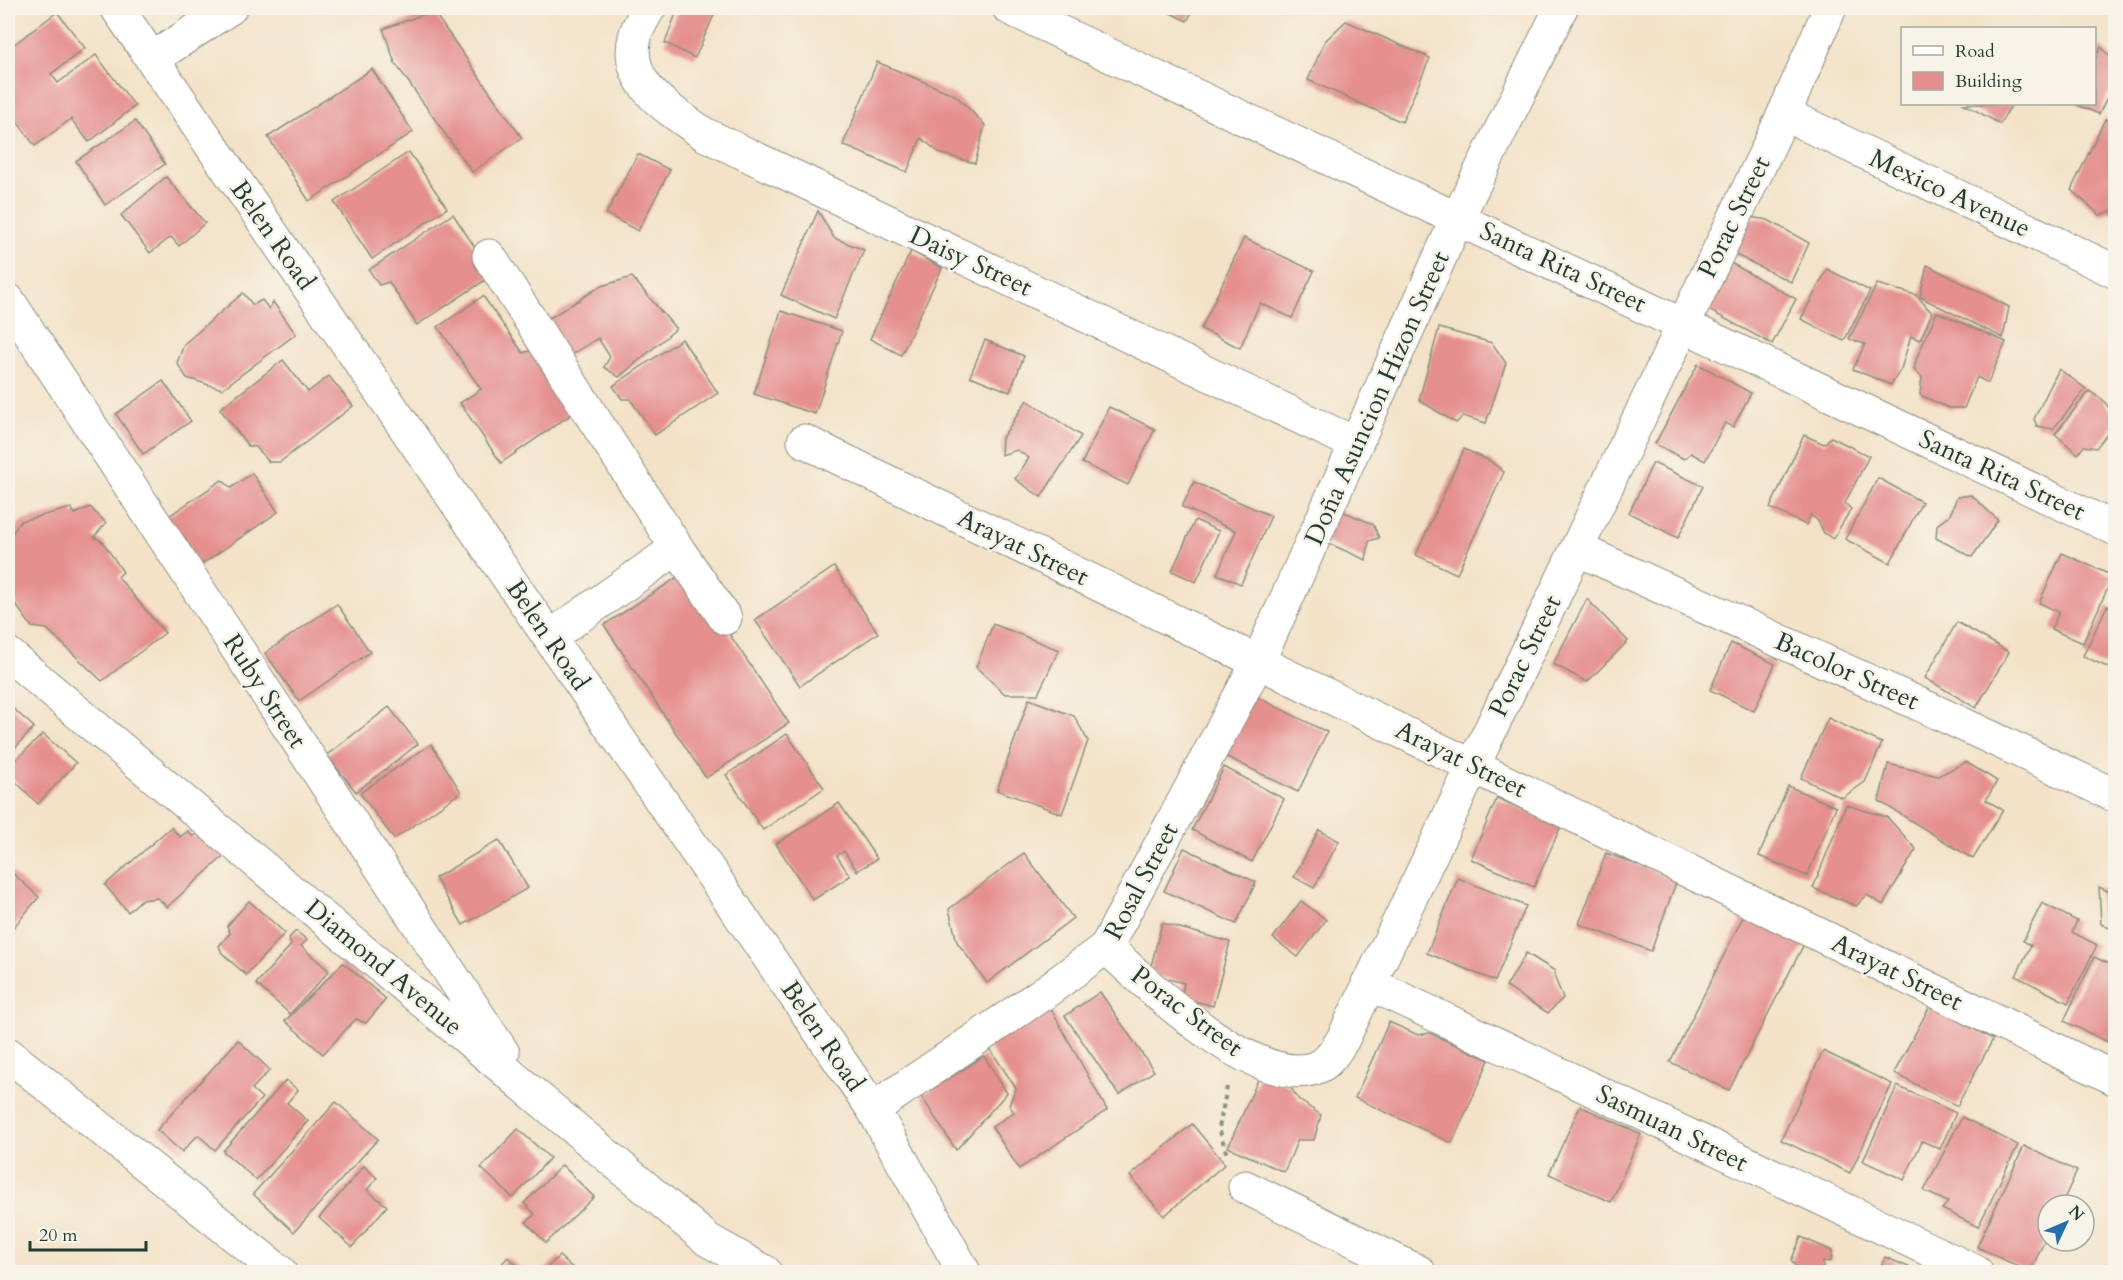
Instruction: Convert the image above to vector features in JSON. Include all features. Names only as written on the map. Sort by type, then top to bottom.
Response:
[{"type":"street","name":"Belen Road","points":[[117,8],[873,1109],[953,1270]]},
{"type":"street","points":[[152,59],[230,8]]},
{"type":"street","name":"Santa Rita Street","points":[[1009,8],[2115,529]]},
{"type":"street","name":"Doña Asuncion Hizon Street","points":[[1259,660],[1458,218],[1561,8]]},
{"type":"street","name":"Porac Street","points":[[1106,947],[1173,1007],[1241,1055],[1279,1069],[1305,1070],[1320,1066],[1332,1056],[1343,1039],[1784,114],[1830,8]]},
{"type":"street","name":"Daisy Street","points":[[642,21],[632,56],[635,73],[653,95],[704,134],[1356,444]]},
{"type":"street","name":"Mexico Avenue","points":[[1784,114],[2115,272]]},
{"type":"street","points":[[489,256],[677,548],[725,618]]},
{"type":"street","name":"Ruby Street","points":[[8,300],[522,1082]]},
{"type":"street","name":"Arayat Street","points":[[804,441],[1259,660],[2115,1079]]},
{"type":"street","points":[[550,637],[677,548]]},
{"type":"street","name":"Bacolor Street","points":[[1576,549],[1919,704],[2115,796]]},
{"type":"street","name":"Diamond Avenue","points":[[8,654],[708,1240],[765,1272]]},
{"type":"street","name":"Rosal Street","points":[[873,1109],[1048,990],[1106,947],[1259,660]]},
{"type":"street","name":"Sasmuan Street","points":[[1368,983],[1976,1272]]},
{"type":"street","points":[[8,1054],[280,1272]]},
{"type":"street","points":[[1245,1187],[1419,1272]]},
{"type":"path","points":[[1241,1055],[1224,1095],[1219,1128],[1222,1143],[1245,1187]]},
{"type":"building","points":[[678,8],[717,8],[695,58],[665,43]]},
{"type":"building","points":[[1160,8],[1194,8],[1187,21]]},
{"type":"building","points":[[433,11],[522,138],[472,172],[395,63],[383,29]]},
{"type":"building","points":[[57,12],[85,48],[51,74],[58,83],[96,55],[135,106],[89,142],[71,119],[35,146],[8,109],[8,49]]},
{"type":"building","points":[[1346,21],[1430,58],[1402,122],[1308,80],[1325,41]]},
{"type":"building","points":[[2101,47],[2116,63],[2116,78],[2099,114],[2077,105],[2096,105],[2096,57]]},
{"type":"building","points":[[877,62],[955,95],[985,125],[975,163],[941,154],[921,138],[907,172],[843,145]]},
{"type":"building","points":[[372,69],[413,132],[309,201],[268,137]]},
{"type":"building","points":[[1966,105],[2011,105],[2000,124]]},
{"type":"building","points":[[2105,119],[2116,124],[2116,210],[2100,215],[2071,190]]},
{"type":"building","points":[[135,121],[165,164],[105,205],[76,161]]},
{"type":"building","points":[[409,152],[447,208],[372,259],[334,202]]},
{"type":"building","points":[[638,154],[670,170],[638,231],[606,214]]},
{"type":"building","points":[[166,177],[205,223],[179,246],[171,237],[150,253],[121,215]]},
{"type":"building","points":[[818,211],[834,238],[864,250],[834,319],[781,295]]},
{"type":"building","points":[[453,214],[493,275],[417,325],[389,282],[379,285],[369,270]]},
{"type":"building","points":[[1750,217],[1768,220],[1809,243],[1791,282],[1732,253]]},
{"type":"building","points":[[1244,238],[1314,271],[1292,318],[1260,303],[1240,348],[1201,329]]},
{"type":"building","points":[[911,251],[942,268],[901,355],[870,339]]},
{"type":"building","points":[[1729,262],[1796,299],[1772,344],[1705,308]]},
{"type":"building","points":[[1927,265],[2009,307],[2003,338],[1920,297]]},
{"type":"building","points":[[1827,269],[1870,291],[1844,341],[1801,319]]},
{"type":"building","points":[[632,277],[676,329],[619,377],[604,367],[610,357],[598,338],[563,360],[540,324],[601,286]]},
{"type":"building","points":[[1877,284],[1916,295],[1932,313],[1920,340],[1911,336],[1901,369],[1891,385],[1853,369],[1865,344],[1849,339]]},
{"type":"building","points":[[243,293],[253,305],[262,300],[269,309],[273,302],[296,334],[222,389],[187,378],[177,363],[184,344]]},
{"type":"building","points":[[483,296],[523,353],[542,347],[583,406],[501,463],[460,403],[481,389],[438,327]]},
{"type":"building","points":[[781,311],[842,331],[815,414],[754,394]]},
{"type":"building","points":[[1937,312],[2006,342],[1988,383],[1977,377],[1964,408],[1949,408],[1920,395],[1922,377],[1914,370],[1917,357]]},
{"type":"building","points":[[1439,328],[1492,343],[1506,363],[1486,423],[1463,416],[1456,423],[1419,400]]},
{"type":"building","points":[[682,339],[718,393],[655,435],[630,399],[622,399],[613,386]]},
{"type":"building","points":[[985,340],[1024,356],[1010,392],[970,376]]},
{"type":"building","points":[[283,360],[308,392],[329,376],[353,406],[280,462],[269,462],[256,447],[248,446],[220,409]]},
{"type":"building","points":[[1698,364],[1751,393],[1733,427],[1725,423],[1705,461],[1691,453],[1684,459],[1655,444]]},
{"type":"building","points":[[2059,369],[2086,389],[2053,429],[2037,426],[2034,419]]},
{"type":"building","points":[[163,381],[191,421],[143,454],[116,414]]},
{"type":"building","points":[[2089,391],[2102,399],[2116,416],[2116,423],[2096,448],[2084,446],[2078,454],[2055,434]]},
{"type":"building","points":[[1027,400],[1081,436],[1041,497],[1015,479],[1029,458],[1017,450],[1001,455],[1002,438]]},
{"type":"building","points":[[1109,407],[1155,429],[1128,485],[1082,463]]},
{"type":"building","points":[[1804,435],[1824,444],[1831,437],[1869,456],[1845,503],[1851,509],[1833,539],[1824,533],[1819,522],[1811,515],[1806,525],[1770,508]]},
{"type":"building","points":[[1464,449],[1490,461],[1504,472],[1457,574],[1416,555]]},
{"type":"building","points":[[1653,463],[1703,486],[1678,538],[1629,513]]},
{"type":"building","points":[[252,473],[278,512],[199,566],[166,518],[222,480],[231,488]]},
{"type":"building","points":[[1878,478],[1922,502],[1890,563],[1845,539]]},
{"type":"building","points":[[1194,482],[1271,516],[1241,584],[1217,574],[1236,531],[1182,507]]},
{"type":"building","points":[[1971,495],[1998,520],[1972,557],[1936,538],[1937,525],[1950,515],[1957,497]]},
{"type":"building","points":[[1330,506],[1373,524],[1379,538],[1369,541],[1366,560],[1323,541]]},
{"type":"building","points":[[90,507],[106,523],[94,537],[103,542],[123,572],[118,577],[165,633],[102,681],[47,629],[32,627],[8,594],[8,539],[21,521],[71,508],[75,514]]},
{"type":"building","points":[[1195,520],[1219,531],[1196,582],[1172,571]]},
{"type":"building","points":[[2062,553],[2113,576],[2083,643],[2051,629],[2059,612],[2039,603]]},
{"type":"building","points":[[834,567],[878,633],[800,686],[755,620]]},
{"type":"building","points":[[687,571],[789,723],[706,778],[604,625]]},
{"type":"building","points":[[1587,599],[1628,641],[1587,682],[1553,664]]},
{"type":"building","points":[[337,604],[370,652],[299,701],[265,653]]},
{"type":"building","points":[[2107,606],[2116,610],[2116,671],[2083,656]]},
{"type":"building","points":[[1957,622],[2009,652],[1976,708],[1925,678]]},
{"type":"building","points":[[993,624],[1059,650],[1038,694],[1005,694],[976,667]]},
{"type":"building","points":[[1731,643],[1775,664],[1754,711],[1710,690]]},
{"type":"building","points":[[1249,693],[1327,732],[1298,792],[1221,754]]},
{"type":"building","points":[[1029,699],[1074,716],[1088,741],[1062,814],[997,790]]},
{"type":"building","points":[[8,704],[34,727],[8,756]]},
{"type":"building","points":[[389,707],[418,744],[356,792],[327,755]]},
{"type":"building","points":[[1828,718],[1882,743],[1865,782],[1842,798],[1801,778]]},
{"type":"building","points":[[43,734],[76,763],[38,804],[8,774],[8,767]]},
{"type":"building","points":[[787,734],[824,788],[763,830],[726,775]]},
{"type":"building","points":[[431,744],[461,792],[394,839],[360,793]]},
{"type":"building","points":[[1966,762],[1997,781],[1986,800],[2003,810],[1973,859],[1879,801],[1888,764],[1938,776]]},
{"type":"building","points":[[1224,767],[1284,799],[1252,862],[1192,830]]},
{"type":"building","points":[[1788,786],[1836,807],[1807,876],[1759,856]]},
{"type":"building","points":[[1497,798],[1561,826],[1534,887],[1471,859]]},
{"type":"building","points":[[839,803],[877,859],[857,871],[844,851],[837,856],[850,876],[813,900],[776,844]]},
{"type":"building","points":[[1846,805],[1887,817],[1916,849],[1883,905],[1867,895],[1856,906],[1813,888]]},
{"type":"building","points":[[171,827],[180,837],[188,831],[193,837],[201,830],[224,856],[167,907],[158,898],[141,900],[128,912],[105,885]]},
{"type":"building","points":[[1319,830],[1339,841],[1314,888],[1294,877]]},
{"type":"building","points":[[499,840],[528,888],[463,925],[435,878]]},
{"type":"building","points":[[1184,848],[1256,882],[1236,924],[1164,891]]},
{"type":"building","points":[[1024,853],[1073,918],[987,983],[957,942],[949,909]]},
{"type":"building","points":[[1606,853],[1677,880],[1651,951],[1579,924]]},
{"type":"building","points":[[8,869],[39,897],[8,934]]},
{"type":"building","points":[[1458,878],[1526,906],[1495,981],[1427,953]]},
{"type":"building","points":[[2099,887],[2116,895],[2116,931],[2101,924]]},
{"type":"building","points":[[249,901],[285,933],[246,975],[222,953],[219,946],[230,933],[227,926]]},
{"type":"building","points":[[1301,901],[1326,920],[1298,957],[1273,938]]},
{"type":"building","points":[[2042,903],[2077,921],[2072,932],[2097,945],[2068,1003],[2016,976],[2031,945],[2023,941]]},
{"type":"building","points":[[1745,913],[1804,944],[1729,1090],[1670,1062]]},
{"type":"building","points":[[1162,923],[1230,942],[1213,1006],[1181,997],[1184,983],[1149,974]]},
{"type":"building","points":[[296,931],[307,940],[301,946],[329,971],[290,1014],[256,984],[291,945],[289,938]]},
{"type":"building","points":[[1526,953],[1555,971],[1555,978],[1563,998],[1548,1013],[1506,987]]},
{"type":"building","points":[[2094,957],[2116,967],[2116,1046],[2064,1021]]},
{"type":"building","points":[[343,963],[386,999],[366,1023],[356,1019],[323,1054],[285,1021]]},
{"type":"building","points":[[1100,992],[1154,1071],[1119,1095],[1065,1016]]},
{"type":"building","points":[[1930,1006],[1993,1039],[1957,1106],[1894,1073]]},
{"type":"building","points":[[1050,1007],[1107,1110],[1019,1169],[992,1127],[1014,1112],[1009,1105],[1016,1088],[986,1043]]},
{"type":"building","points":[[1389,1022],[1418,1035],[1430,1033],[1489,1060],[1452,1143],[1355,1098]]},
{"type":"building","points":[[238,1040],[270,1070],[252,1089],[262,1098],[215,1150],[198,1135],[182,1152],[157,1130]]},
{"type":"building","points":[[1823,1051],[1892,1084],[1850,1173],[1781,1140]]},
{"type":"building","points":[[984,1056],[1007,1093],[956,1150],[921,1096]]},
{"type":"building","points":[[1261,1073],[1290,1086],[1299,1100],[1321,1115],[1314,1140],[1298,1140],[1284,1172],[1228,1147]]},
{"type":"building","points":[[286,1080],[298,1090],[287,1103],[308,1121],[256,1180],[223,1151]]},
{"type":"building","points":[[1897,1086],[1956,1113],[1940,1149],[1922,1141],[1904,1180],[1863,1161]]},
{"type":"building","points":[[336,1102],[378,1139],[294,1232],[253,1194]]},
{"type":"building","points":[[1580,1106],[1641,1134],[1611,1202],[1549,1174]]},
{"type":"building","points":[[1962,1117],[2018,1145],[1978,1227],[1942,1209],[1948,1202],[1924,1191]]},
{"type":"building","points":[[1192,1124],[1225,1164],[1164,1216],[1130,1176]]},
{"type":"building","points":[[518,1129],[550,1158],[513,1198],[481,1168]]},
{"type":"building","points":[[2024,1146],[2077,1171],[2067,1193],[2036,1193],[2036,1253],[2039,1253],[2030,1272],[1977,1247]]},
{"type":"building","points":[[562,1165],[594,1197],[546,1243],[526,1222],[535,1214],[524,1203]]},
{"type":"building","points":[[364,1166],[377,1178],[367,1190],[387,1206],[352,1247],[319,1218]]},
{"type":"building","points":[[1801,1237],[1832,1251],[1831,1261],[1823,1262],[1823,1272],[1801,1272],[1791,1261]]},
{"type":"building","points":[[559,1256],[577,1272],[543,1272]]},
{"type":"building","points":[[508,1257],[524,1272],[494,1272]]},
{"type":"building","points":[[1885,1257],[1920,1272],[1878,1272]]}]
